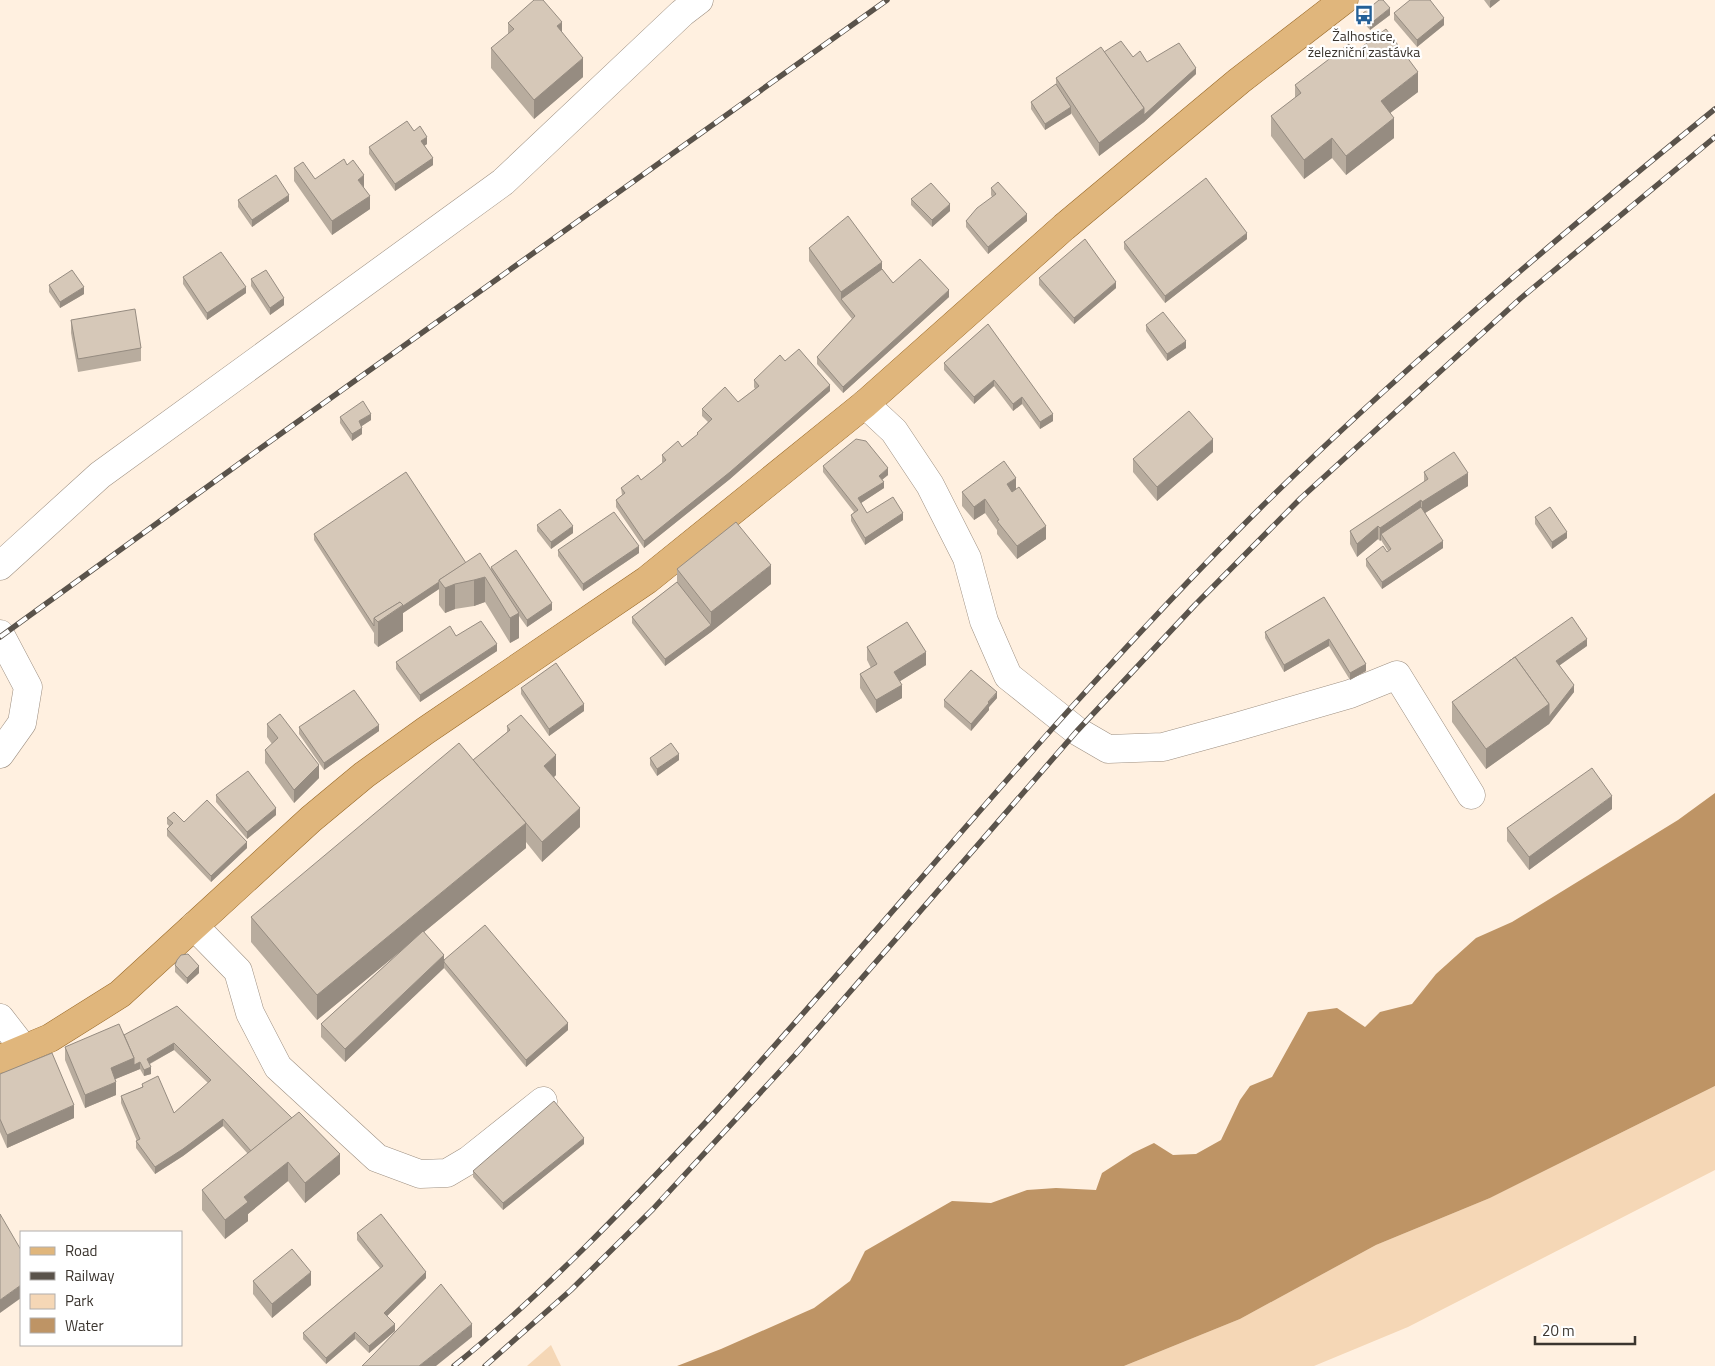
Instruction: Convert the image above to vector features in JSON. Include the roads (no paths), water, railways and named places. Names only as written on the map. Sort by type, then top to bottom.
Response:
[{"type":"main road","points":[[12,1054],[57,1034],[120,994],[311,819],[364,775],[425,731],[647,580],[865,404],[1064,227],[1239,81],[1344,0]]},
{"type":"street","points":[[0,566],[100,475],[503,182],[682,13],[699,0]]},
{"type":"street","points":[[865,404],[894,431],[930,485],[967,558],[984,621],[1008,676],[1077,731],[1108,749],[1163,747],[1350,694],[1397,675],[1470,795]]},
{"type":"street","points":[[0,634],[28,687],[22,723],[0,754]]},
{"type":"street","points":[[194,926],[238,971],[250,1013],[278,1067],[377,1158],[420,1174],[447,1172],[469,1160],[543,1101]]},
{"type":"street","points":[[0,1018],[12,1054]]},
{"type":"water","points":[[1715,793],[1715,1086],[1490,1198],[1376,1245],[1240,1319],[1124,1366],[677,1366],[814,1308],[850,1281],[865,1251],[952,1201],[991,1203],[1027,1190],[1056,1188],[1096,1190],[1102,1173],[1133,1153],[1154,1143],[1173,1155],[1196,1154],[1221,1140],[1240,1100],[1250,1086],[1272,1077],[1308,1012],[1337,1008],[1365,1027],[1380,1012],[1412,1004],[1436,974],[1476,938],[1512,922],[1678,820]]},
{"type":"railway","points":[[0,637],[887,0]]},
{"type":"railway","points":[[454,1366],[488,1338],[552,1279],[614,1218],[705,1123],[1060,720],[1230,538],[1340,431],[1445,336],[1552,244],[1715,109]]},
{"type":"railway","points":[[485,1366],[571,1290],[653,1209],[795,1055],[1077,731],[1195,605],[1301,498],[1521,298],[1715,137]]},
{"type":"place","name":"Žalhostice, železniční zastávka","points":[[1364,15]]}]
